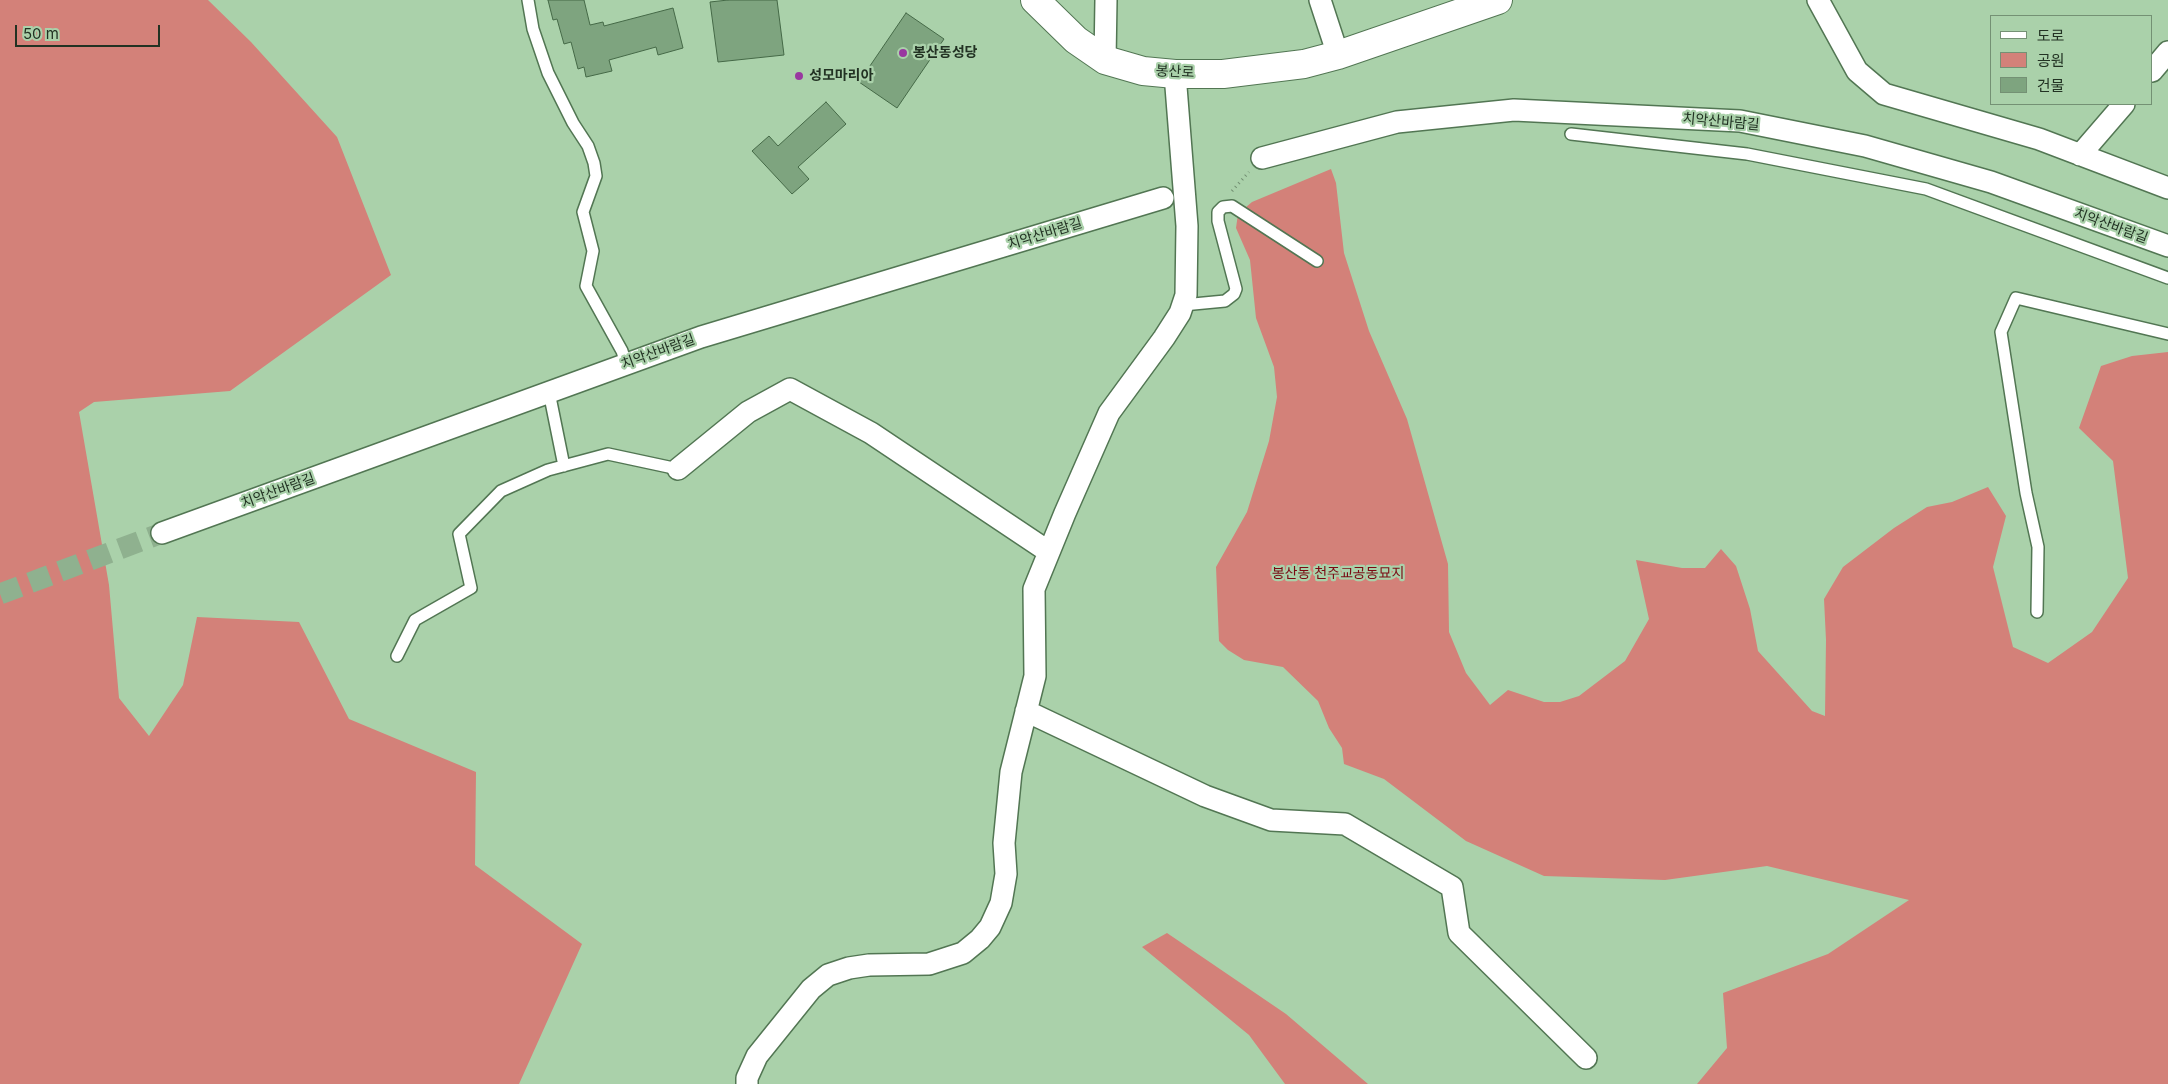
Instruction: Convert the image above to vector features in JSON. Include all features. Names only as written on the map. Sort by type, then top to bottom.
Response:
[{"type":"street","name":"봉산로","points":[[1035,0],[1076,40],[1105,60],[1143,71],[1175,74],[1223,74],[1304,64],[1338,55],[1498,0]]},
{"type":"street","points":[[1105,60],[1106,0]]},
{"type":"street","points":[[1320,0],[1338,55]]},
{"type":"street","points":[[1818,0],[1856,71],[1884,94],[2039,139],[2168,188]]},
{"type":"street","points":[[2153,70],[2168,52]]},
{"type":"street","points":[[747,1084],[747,1078],[757,1056],[811,989],[828,975],[849,968],[869,965],[929,964],[963,953],[990,927],[1001,903],[1006,874],[1004,842],[1011,772],[1035,676],[1034,589],[1109,413],[1164,338],[1180,312],[1186,295],[1187,226],[1175,74]]},
{"type":"street","points":[[2080,155],[2123,105]]},
{"type":"street","name":"치악산바람길","points":[[1262,158],[1397,122],[1514,110],[1740,121],[1865,146],[1991,182],[2168,246]]},
{"type":"street","name":"치악산바람길","points":[[162,534],[701,337],[1163,198]]},
{"type":"street","points":[[678,469],[748,412],[790,389],[871,433],[1049,552]]},
{"type":"street","points":[[1026,711],[1205,796],[1271,820],[1345,824],[1452,887],[1459,933],[1586,1058]]},
{"type":"lane","points":[[528,0],[533,30],[548,73],[573,123],[588,146],[594,163],[596,176],[583,212],[593,251],[586,286],[622,351],[626,364]]},
{"type":"lane","points":[[1570,134],[1747,154],[1926,189],[2168,278]]},
{"type":"lane","points":[[1183,305],[1225,301],[1234,294],[1236,289],[1218,221],[1218,212],[1223,207],[1232,206],[1317,261]]},
{"type":"lane","points":[[2037,612],[2038,547],[2026,493],[2001,332],[2016,298],[2168,334]]},
{"type":"lane","points":[[549,392],[564,466]]},
{"type":"lane","points":[[397,656],[416,620],[471,588],[459,534],[501,491],[548,470],[608,454],[678,469]]},
{"type":"path","points":[[1223,207],[1226,197],[1262,158]]},
{"type":"green space","points":[[0,0],[208,0],[251,42],[337,137],[391,275],[230,391],[94,402],[79,412],[109,585],[119,698],[149,736],[183,685],[197,617],[299,622],[349,719],[476,772],[475,865],[582,944],[519,1084],[0,1084]]},
{"type":"green space","name":"봉산동 천주교공동묘지","points":[[1331,169],[1336,183],[1344,253],[1369,331],[1407,419],[1448,564],[1449,632],[1466,673],[1490,705],[1508,690],[1544,702],[1560,702],[1579,696],[1625,661],[1649,619],[1636,560],[1682,568],[1705,568],[1721,549],[1736,566],[1750,609],[1758,651],[1812,711],[1825,716],[1826,640],[1824,599],[1843,567],[1894,528],[1927,507],[1952,502],[1988,487],[2006,516],[1993,567],[2013,647],[2048,663],[2092,632],[2128,578],[2113,461],[2079,428],[2101,366],[2132,356],[2168,352],[2168,1084],[1697,1084],[1727,1048],[1723,993],[1828,954],[1909,900],[1767,866],[1665,880],[1544,876],[1466,841],[1384,779],[1344,764],[1342,748],[1329,728],[1318,701],[1283,667],[1244,660],[1228,650],[1219,641],[1216,567],[1247,512],[1269,441],[1277,397],[1274,367],[1256,318],[1250,260],[1236,228],[1238,214],[1252,202]]},
{"type":"green space","points":[[1167,933],[1286,1014],[1368,1084],[1285,1084],[1249,1035],[1142,947]]},
{"type":"building","points":[[548,0],[584,0],[590,25],[603,22],[604,26],[673,8],[683,48],[658,55],[656,47],[609,60],[612,71],[586,77],[584,67],[578,69],[571,42],[564,44],[557,19],[553,20]]},
{"type":"building","points":[[777,0],[784,55],[718,62],[710,2]]},
{"type":"building","points":[[906,13],[944,39],[897,108],[859,82]]},
{"type":"building","points":[[826,102],[846,124],[798,167],[809,179],[792,194],[752,151],[769,136],[778,146]]},
{"type":"tunnel","points":[[0,594],[162,533]]},
{"type":"place","name":"봉산동성당","points":[[903,53]]},
{"type":"place","name":"성모마리아","points":[[799,76]]}]
